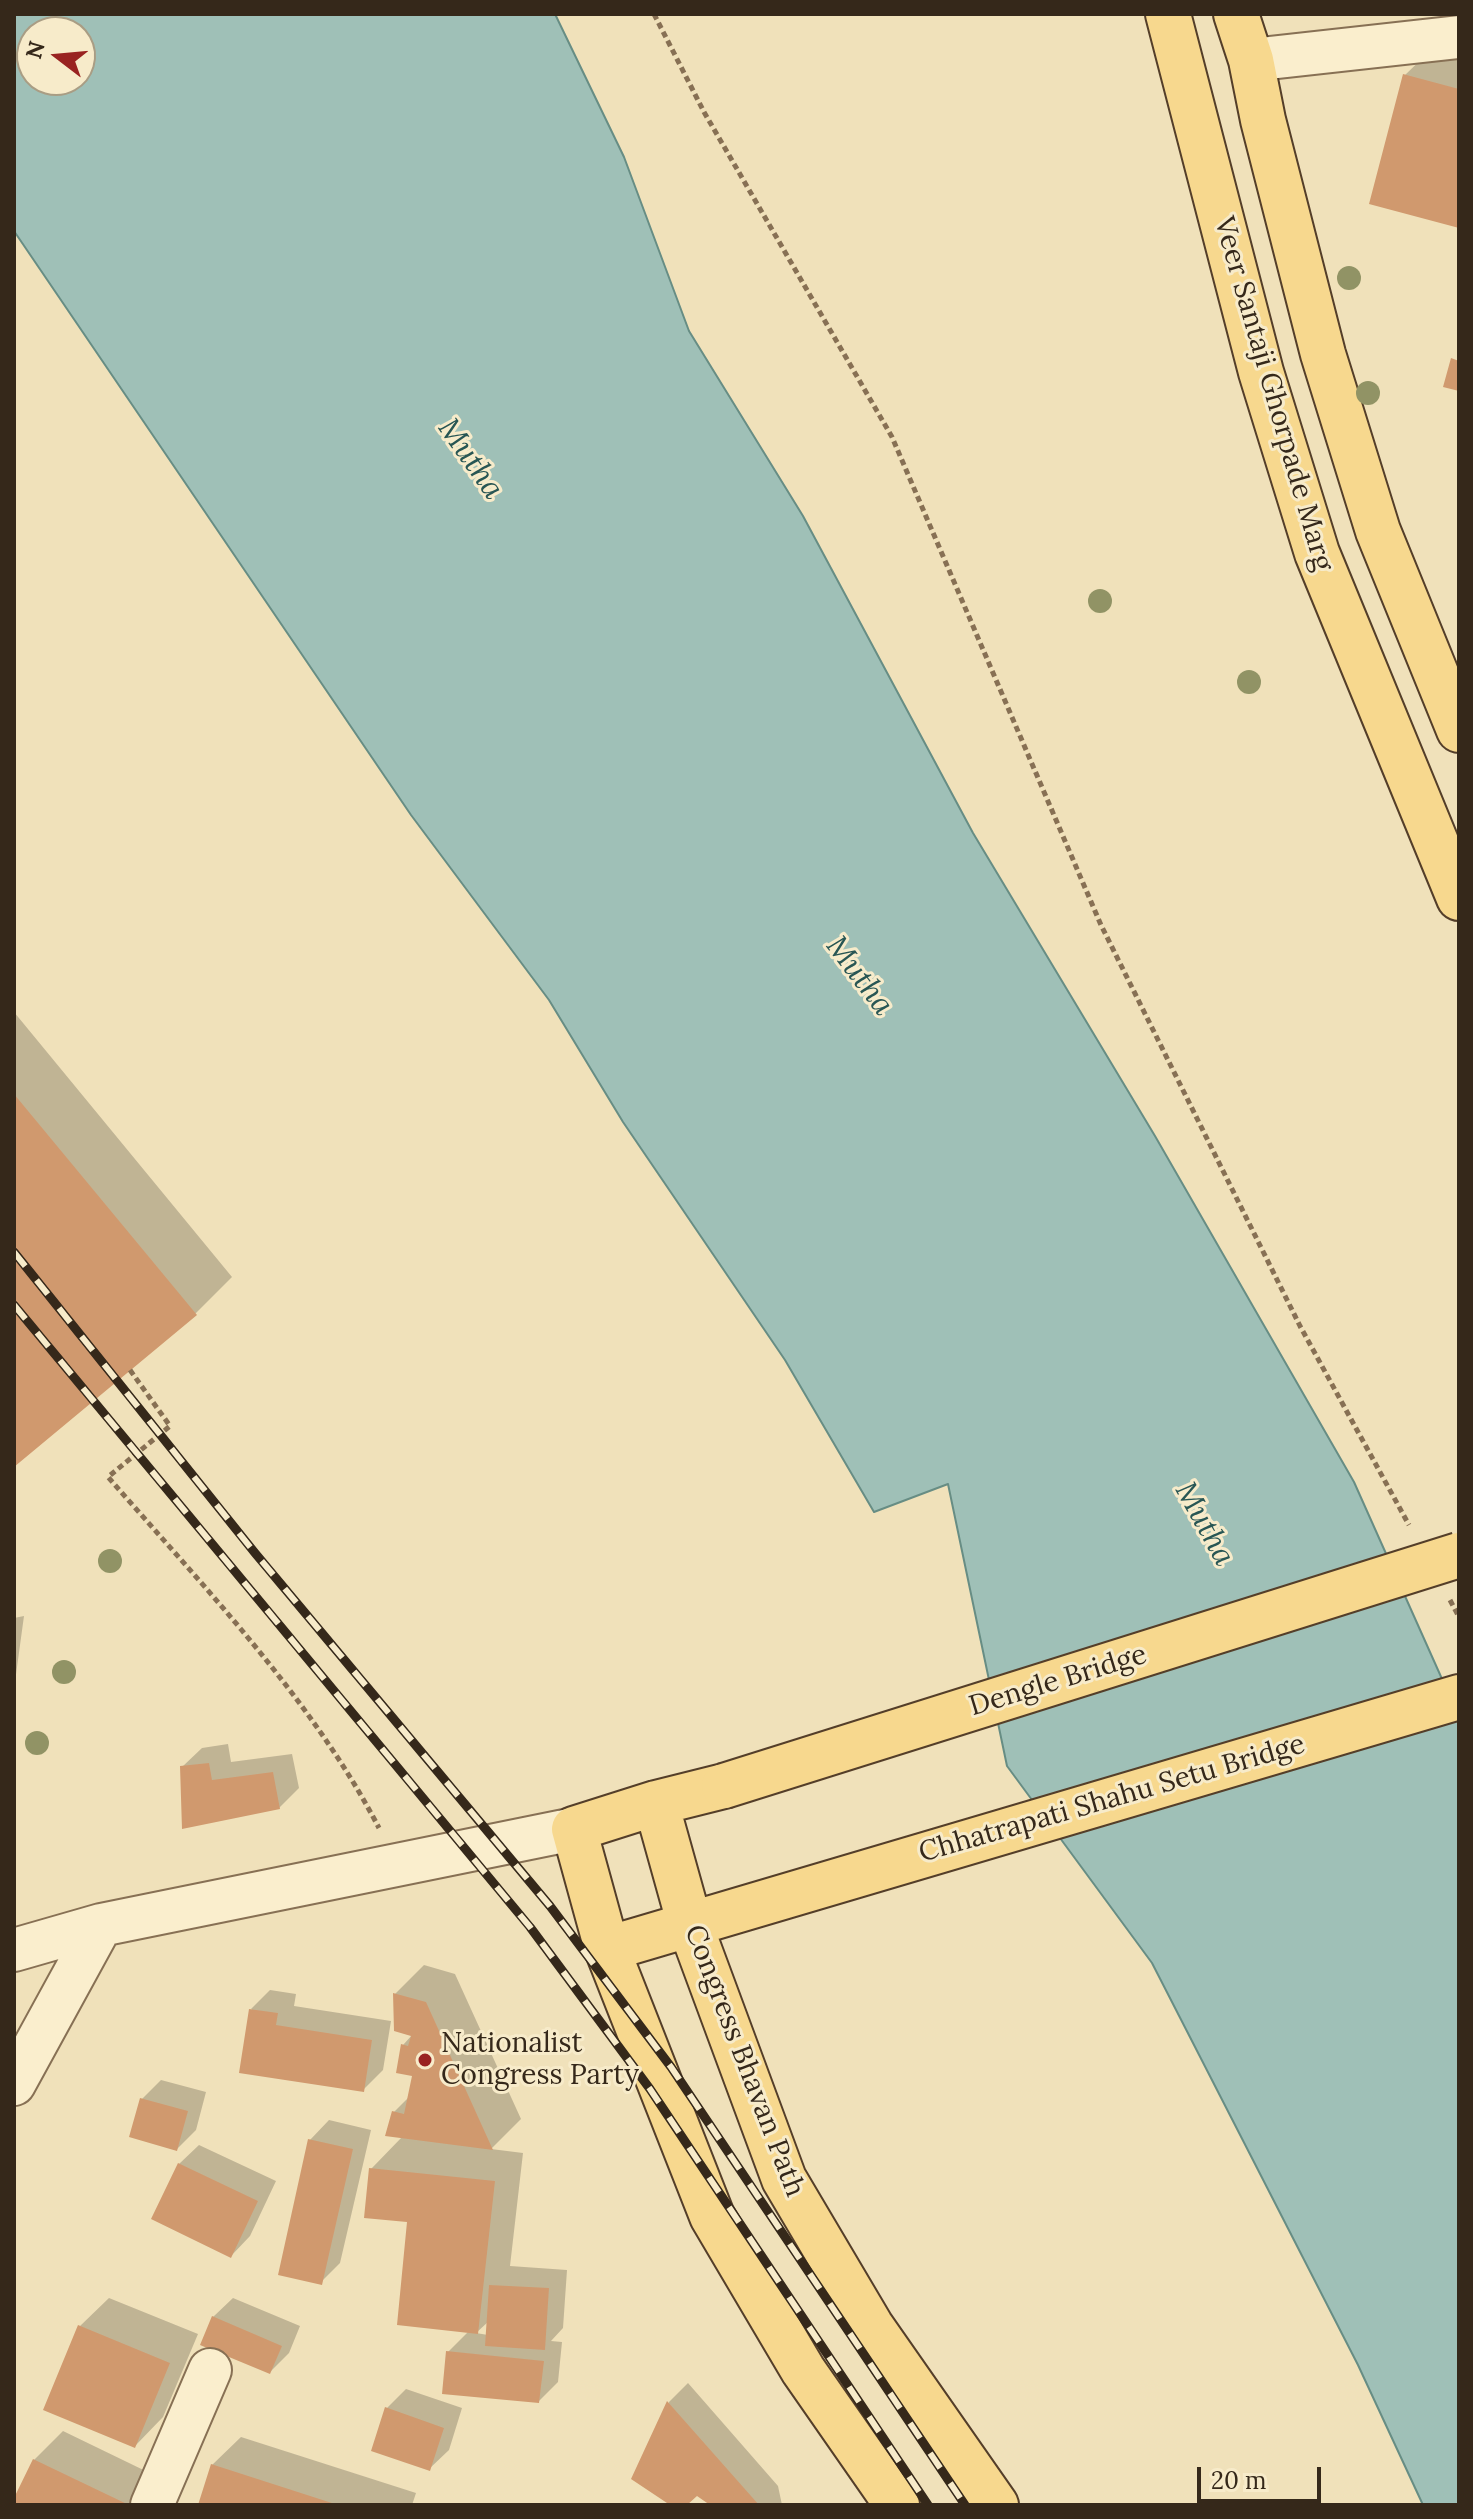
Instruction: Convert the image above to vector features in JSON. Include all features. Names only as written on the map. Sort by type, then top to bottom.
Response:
[{"type":"main road","name":"Veer Santaji Ghorpade Marg","points":[[1168,14],[1261,372],[1317,553],[1459,898]]},
{"type":"main road","points":[[1236,14],[1251,60],[1263,120],[1332,383],[1378,531],[1459,730]]},
{"type":"main road","name":"Dengle Bridge","points":[[574,1829],[1451,1572]]},
{"type":"main road","name":"Chhatrapati Shahu Setu Bridge","points":[[607,1949],[1459,1697]]},
{"type":"main road","name":"Congress Bhavan Path","points":[[656,1803],[690,1925],[784,2179],[871,2326],[996,2505]]},
{"type":"main road","points":[[574,1829],[607,1949],[712,2216],[803,2370],[897,2505]]},
{"type":"street","points":[[1251,60],[1459,37]]},
{"type":"street","points":[[14,1950],[101,1925],[574,1829]]},
{"type":"street","points":[[14,2084],[101,1925]]},
{"type":"street","points":[[152,2505],[210,2370]]},
{"type":"path","points":[[654,14],[704,112],[892,437],[1101,925],[1300,1326],[1414,1534]]},
{"type":"path","points":[[130,1370],[170,1426],[108,1477],[268,1664],[328,1742],[398,1864]]},
{"type":"path","points":[[1451,1572],[1459,1617]]},
{"type":"water","name":"Mutha","points":[[14,14],[555,14],[624,157],[689,331],[803,516],[973,833],[1155,1136],[1354,1482],[1459,1717],[1459,2505],[1423,2505],[1358,2365],[1152,1963],[1007,1766],[948,1484],[874,1512],[785,1360],[623,1122],[549,1000],[411,815],[14,231]]},
{"type":"building","points":[[1403,74],[1459,89],[1459,228],[1369,204]]},
{"type":"building","points":[[1451,358],[1459,361],[1459,391],[1443,387]]},
{"type":"building","points":[[14,1094],[197,1315],[14,1467]]},
{"type":"building","points":[[209,1763],[212,1780],[273,1772],[280,1809],[182,1829],[180,1766]]},
{"type":"building","name":"Nationalist Congress Party","points":[[393,1993],[426,2002],[493,2150],[385,2136],[392,2111],[404,2114],[412,2076],[396,2073],[401,2044],[408,2046],[411,2036],[394,2031]]},
{"type":"building","points":[[249,2009],[278,2013],[276,2025],[372,2040],[364,2092],[239,2073]]},
{"type":"building","points":[[140,2098],[188,2111],[177,2151],[129,2137]]},
{"type":"building","points":[[308,2139],[353,2149],[322,2285],[278,2275]]},
{"type":"building","points":[[178,2163],[258,2201],[231,2258],[151,2219]]},
{"type":"building","points":[[369,2168],[495,2181],[478,2334],[397,2325],[407,2222],[364,2218]]},
{"type":"building","points":[[489,2285],[549,2288],[545,2350],[485,2346]]},
{"type":"building","points":[[212,2316],[282,2346],[270,2374],[200,2345]]},
{"type":"building","points":[[78,2325],[170,2363],[135,2448],[43,2410]]},
{"type":"building","points":[[446,2351],[544,2361],[539,2403],[442,2394]]},
{"type":"building","points":[[667,2401],[759,2505],[710,2505],[697,2496],[687,2505],[670,2505],[631,2479]]},
{"type":"building","points":[[385,2407],[444,2428],[430,2471],[371,2451]]},
{"type":"building","points":[[33,2459],[129,2505],[14,2505],[14,2498]]},
{"type":"building","points":[[211,2464],[335,2504],[335,2505],[198,2505]]},
{"type":"railway","points":[[14,1252],[255,1553],[550,1906],[671,2067],[965,2505]]},
{"type":"railway","points":[[14,1305],[530,1927],[650,2089],[928,2505]]},
{"type":"place","name":"Nationalist Congress Party","points":[[425,2060]]}]
